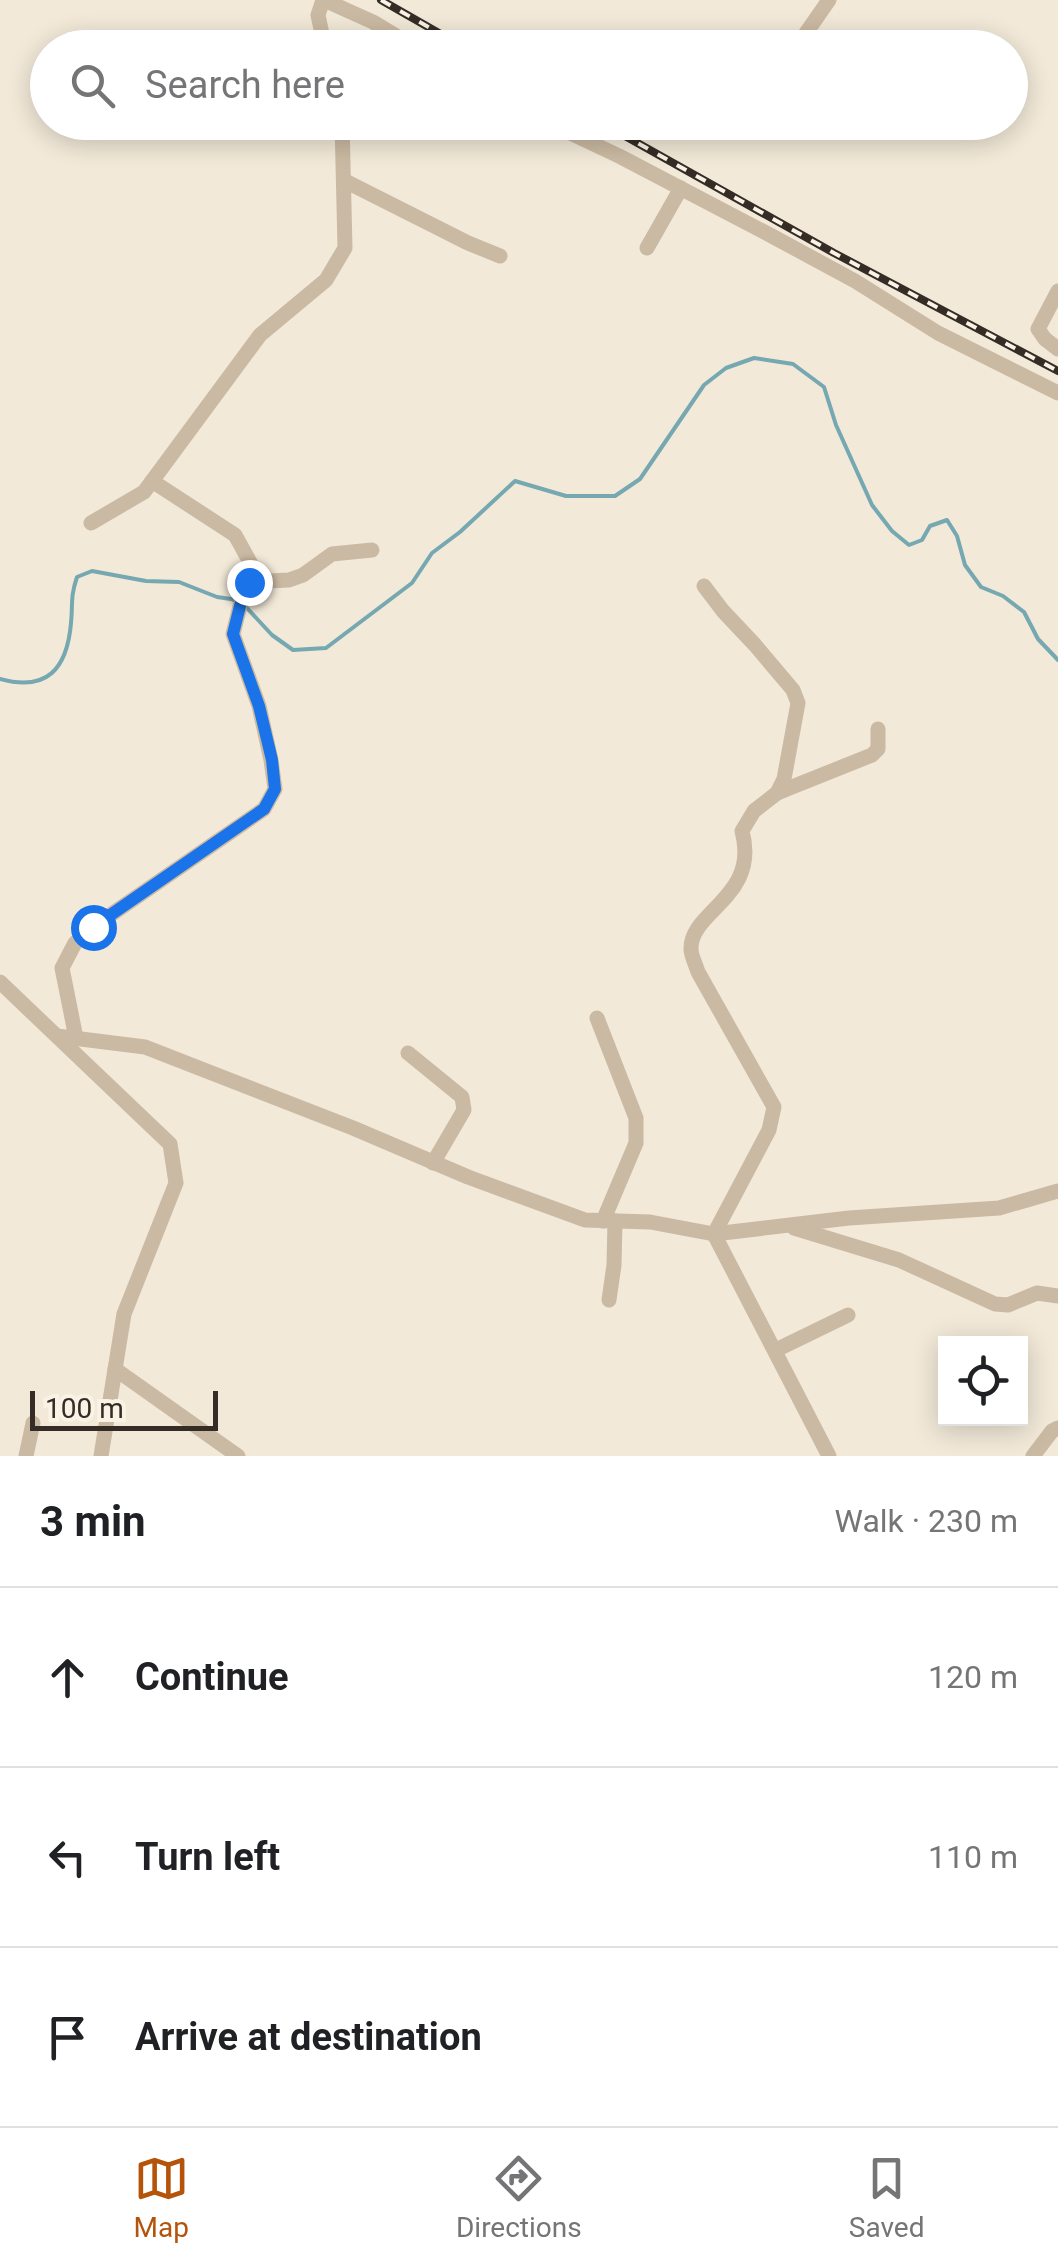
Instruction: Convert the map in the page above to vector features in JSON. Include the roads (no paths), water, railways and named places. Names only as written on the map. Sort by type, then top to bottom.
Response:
[{"type":"street","points":[[321,30],[318,15],[323,0],[386,30]]},
{"type":"street","points":[[808,30],[829,0]]},
{"type":"street","points":[[91,523],[144,492],[260,335],[326,280],[345,248],[343,140]]},
{"type":"street","points":[[584,140],[682,188],[855,281],[938,332],[1058,393]]},
{"type":"street","points":[[344,181],[500,256]]},
{"type":"street","points":[[647,248],[682,188]]},
{"type":"street","points":[[1058,291],[1038,329],[1058,349]]},
{"type":"street","points":[[76,1038],[62,968],[75,944],[93,927],[264,809],[275,789],[259,706],[233,634],[252,564],[235,536],[152,481]]},
{"type":"street","points":[[244,595],[304,575],[332,554],[372,550]]},
{"type":"street","points":[[704,586],[793,690],[798,703],[784,779],[777,793]]},
{"type":"street","points":[[714,1234],[769,1130],[774,1108],[698,972],[690,950],[694,933],[736,886],[747,850],[742,831],[754,811],[777,793],[872,755],[878,748],[878,729]]},
{"type":"street","points":[[0,982],[170,1144],[176,1183],[124,1314],[101,1456]]},
{"type":"street","points":[[597,1018],[636,1118],[636,1143],[609,1221],[614,1265],[609,1300]]},
{"type":"street","points":[[57,1036],[145,1047],[520,1198],[585,1220],[650,1222],[714,1234],[848,1218],[999,1208],[1058,1191]]},
{"type":"street","points":[[408,1053],[458,1092],[464,1102],[464,1110],[434,1162]]},
{"type":"street","points":[[788,1226],[899,1260],[995,1304],[1008,1305],[1037,1293],[1058,1296]]},
{"type":"street","points":[[714,1234],[830,1456]]},
{"type":"street","points":[[776,1350],[848,1315]]},
{"type":"street","points":[[115,1369],[238,1456]]},
{"type":"street","points":[[26,1456],[33,1423]]},
{"type":"street","points":[[1033,1456],[1058,1428]]},
{"type":"waterway","points":[[246,607],[272,635],[293,650],[326,648],[412,583],[432,553],[515,481],[566,496],[615,496],[640,479],[704,385],[726,368],[754,358],[793,364],[824,387],[836,425],[872,505],[892,531],[909,545],[922,540],[930,526],[947,520],[957,536],[965,565],[981,587],[1003,596],[1024,612],[1038,639],[1058,660]]},
{"type":"waterway","points":[[0,679],[30,682],[52,673],[69,639],[77,577],[92,571],[146,581],[179,582],[238,602]]},
{"type":"railway","points":[[381,0],[434,30]]},
{"type":"railway","points":[[632,140],[834,253],[1058,371]]}]
